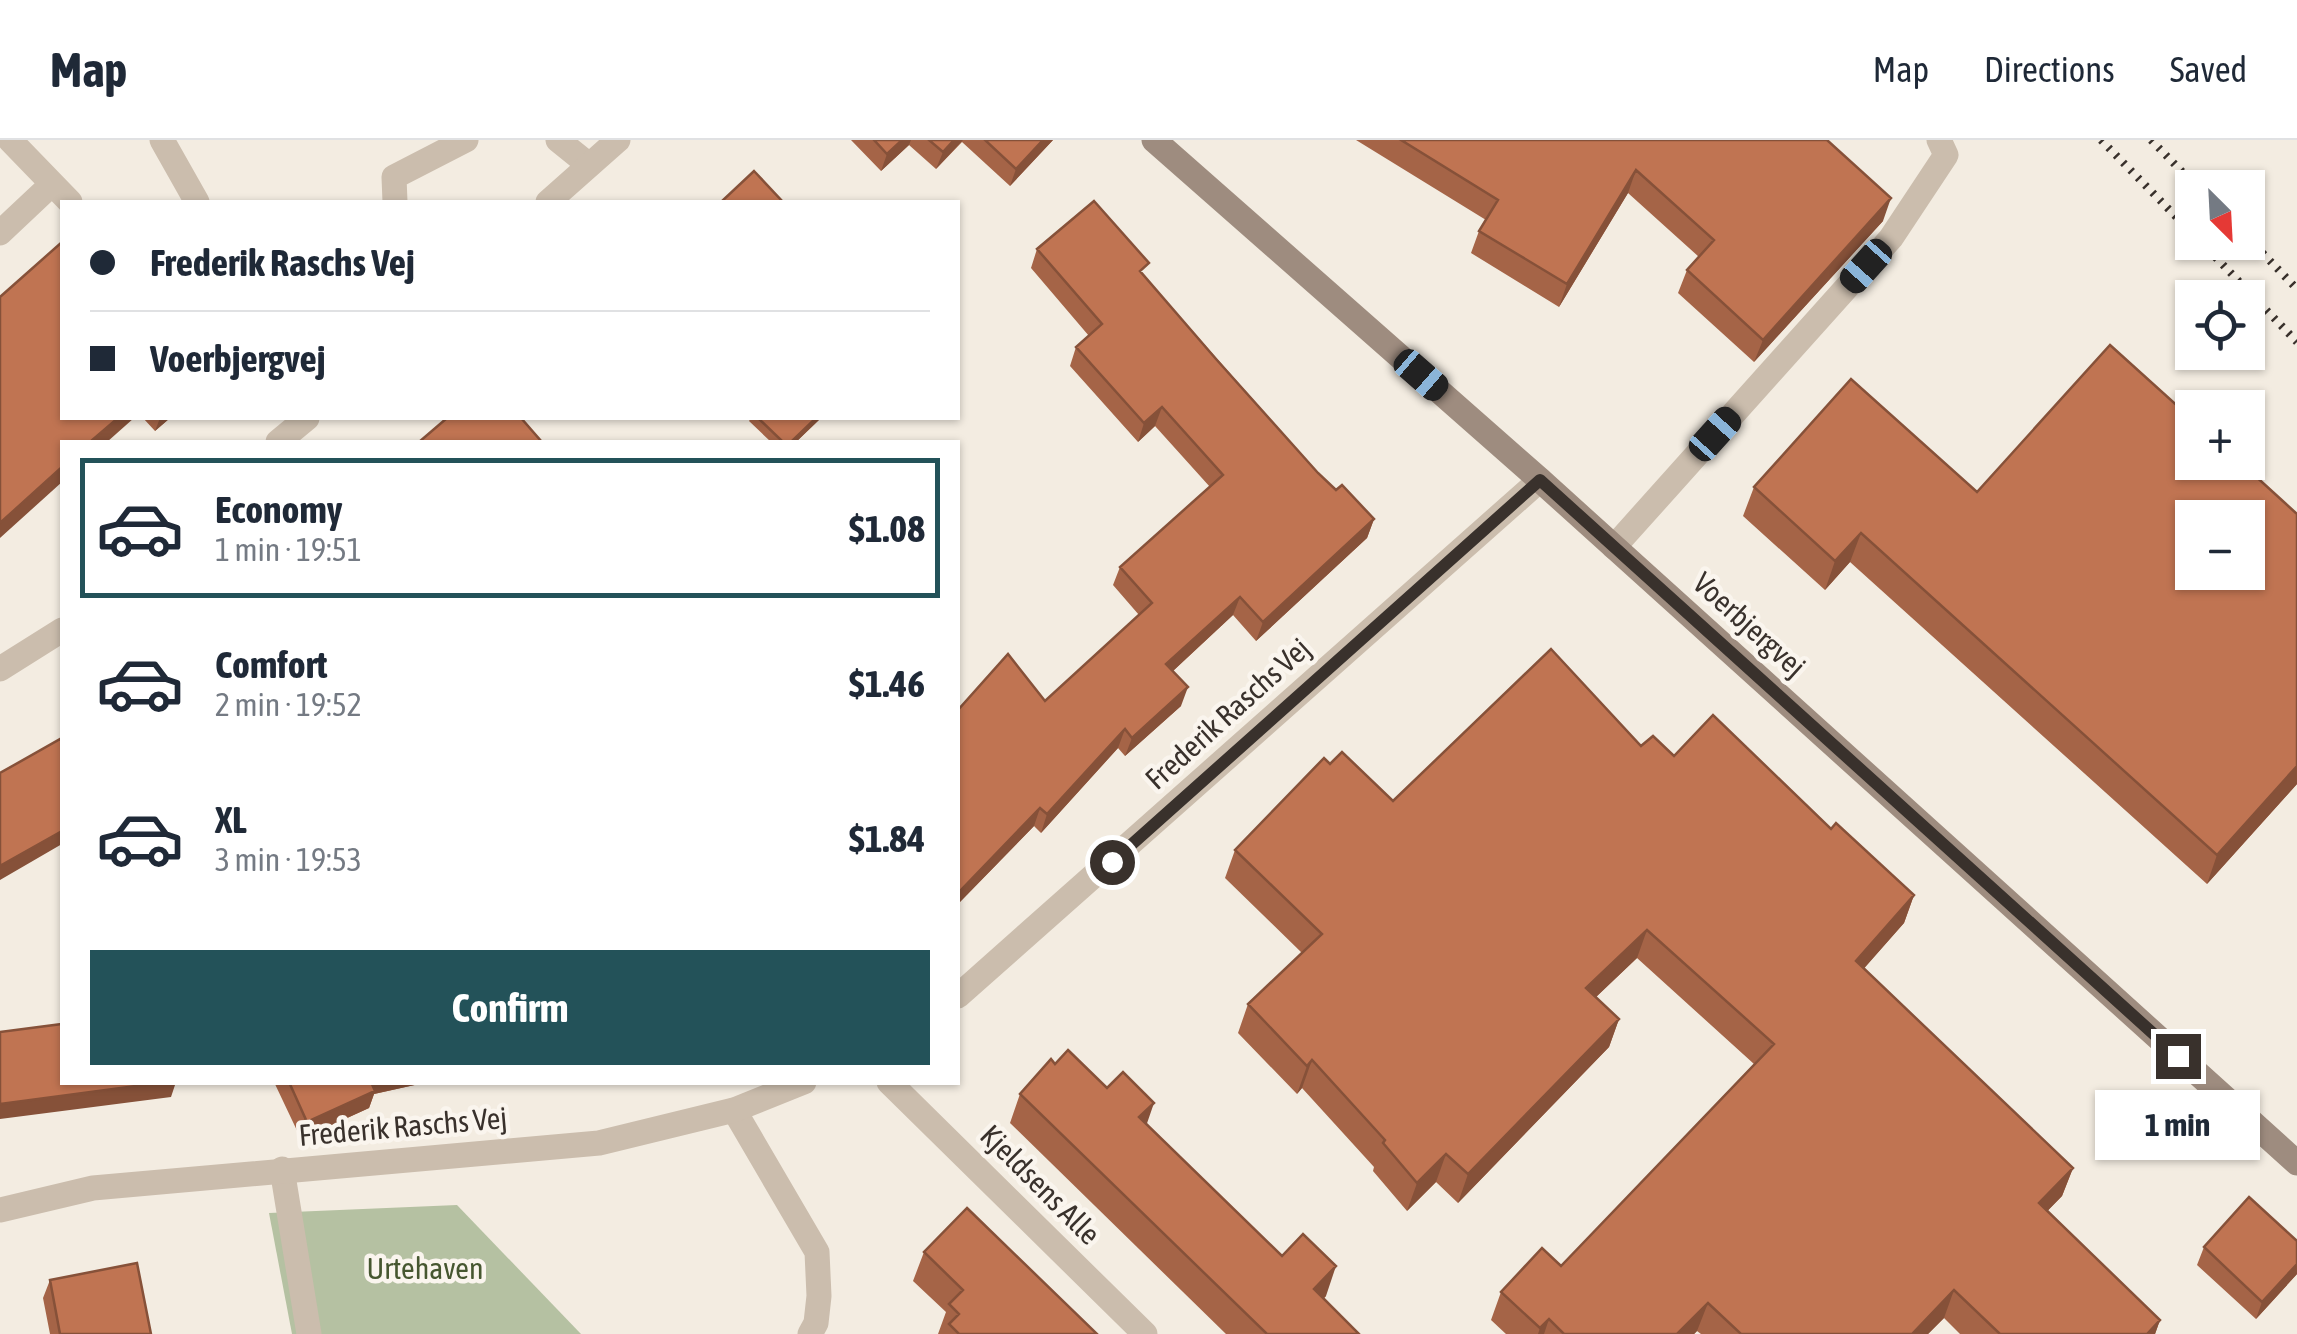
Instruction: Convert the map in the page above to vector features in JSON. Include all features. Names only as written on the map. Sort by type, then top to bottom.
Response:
[{"type":"street","points":[[0,233],[61,193],[10,140]]},
{"type":"street","points":[[162,140],[195,200]]},
{"type":"street","points":[[395,200],[394,177],[466,140]]},
{"type":"street","points":[[558,140],[590,165]]},
{"type":"street","points":[[550,200],[618,140]]},
{"type":"street","name":"Voerbjergvej","points":[[1154,140],[1540,480],[2297,1163]]},
{"type":"street","points":[[1614,547],[1891,238],[1946,155],[1939,140]]},
{"type":"street","name":"Frederik Raschs Vej","points":[[960,994],[1540,480]]},
{"type":"street","points":[[0,669],[60,631]]},
{"type":"street","name":"Frederik Raschs Vej","points":[[0,1210],[94,1188],[600,1143],[734,1110],[796,1085]]},
{"type":"street","name":"Kjeldsens Alle","points":[[893,1085],[1145,1334]]},
{"type":"street","points":[[734,1110],[817,1252],[819,1296],[816,1323],[810,1334]]},
{"type":"street","points":[[282,1170],[309,1334]]},
{"type":"green space","name":"Urtehaven","points":[[457,1205],[581,1334],[292,1334],[269,1213]]},
{"type":"building","points":[[874,140],[902,140],[887,154]]},
{"type":"building","points":[[929,140],[954,140],[943,152]]},
{"type":"building","points":[[985,140],[1043,140],[1016,169]]},
{"type":"building","points":[[1401,140],[1827,140],[1891,198],[1763,340],[1687,270],[1714,240],[1636,170],[1567,284],[1479,231],[1498,200]]},
{"type":"building","points":[[754,171],[781,200],[723,200]]},
{"type":"building","points":[[1094,201],[1149,263],[1140,271],[1216,359],[1318,473],[1336,490],[1342,485],[1374,519],[1263,622],[1240,597],[1166,664],[1188,687],[1132,738],[1125,729],[1047,814],[1040,808],[960,891],[960,708],[1008,654],[1045,701],[1152,603],[1120,567],[1223,475],[1162,407],[1144,423],[1076,347],[1102,324],[1037,249]]},
{"type":"building","points":[[60,244],[60,420],[116,420],[92,440],[60,440],[60,469],[0,523],[0,297]]},
{"type":"building","points":[[2110,345],[2175,404],[2175,480],[2260,480],[2297,514],[2297,766],[2217,855],[1861,533],[1835,561],[1754,487],[1851,379],[1977,492]]},
{"type":"building","points":[[445,420],[523,420],[540,440],[421,440]]},
{"type":"building","points":[[760,420],[814,420],[793,440],[781,440]]},
{"type":"building","points":[[1551,649],[1641,746],[1653,736],[1674,756],[1713,715],[1831,829],[1836,823],[1914,895],[1856,961],[2073,1168],[2039,1203],[2160,1320],[2147,1334],[2000,1334],[1954,1290],[1912,1334],[1741,1334],[1708,1303],[1677,1334],[1564,1334],[1549,1319],[1540,1328],[1501,1292],[1542,1248],[1561,1266],[1774,1044],[1647,930],[1586,988],[1619,1019],[1468,1174],[1446,1154],[1417,1183],[1383,1143],[1385,1140],[1312,1060],[1307,1066],[1248,1004],[1322,934],[1235,850],[1324,758],[1330,764],[1342,752],[1393,801]]},
{"type":"building","points":[[60,739],[60,832],[0,866],[0,773]]},
{"type":"building","points":[[60,1024],[60,1085],[143,1085],[0,1104],[0,1032]]},
{"type":"building","points":[[1068,1050],[1107,1088],[1123,1072],[1154,1103],[1139,1117],[1282,1256],[1303,1234],[1336,1266],[1314,1289],[1359,1334],[1267,1334],[1020,1094],[1051,1059],[1055,1064]]},
{"type":"building","points":[[290,1085],[372,1085],[375,1091],[307,1122]]},
{"type":"building","points":[[2249,1197],[2297,1241],[2297,1264],[2262,1302],[2204,1247]]},
{"type":"building","points":[[967,1208],[1097,1334],[959,1334],[949,1324],[959,1314],[949,1304],[963,1290],[924,1252]]},
{"type":"building","points":[[137,1263],[151,1334],[60,1334],[50,1280]]},
{"type":"railway","points":[[2101,140],[2175,216]]},
{"type":"railway","points":[[2151,140],[2180,170]]},
{"type":"railway","points":[[2265,256],[2297,289]]},
{"type":"railway","points":[[2218,260],[2297,342]]},
{"type":"route","points":[[1112,862],[1540,480],[2178,1056]]}]
